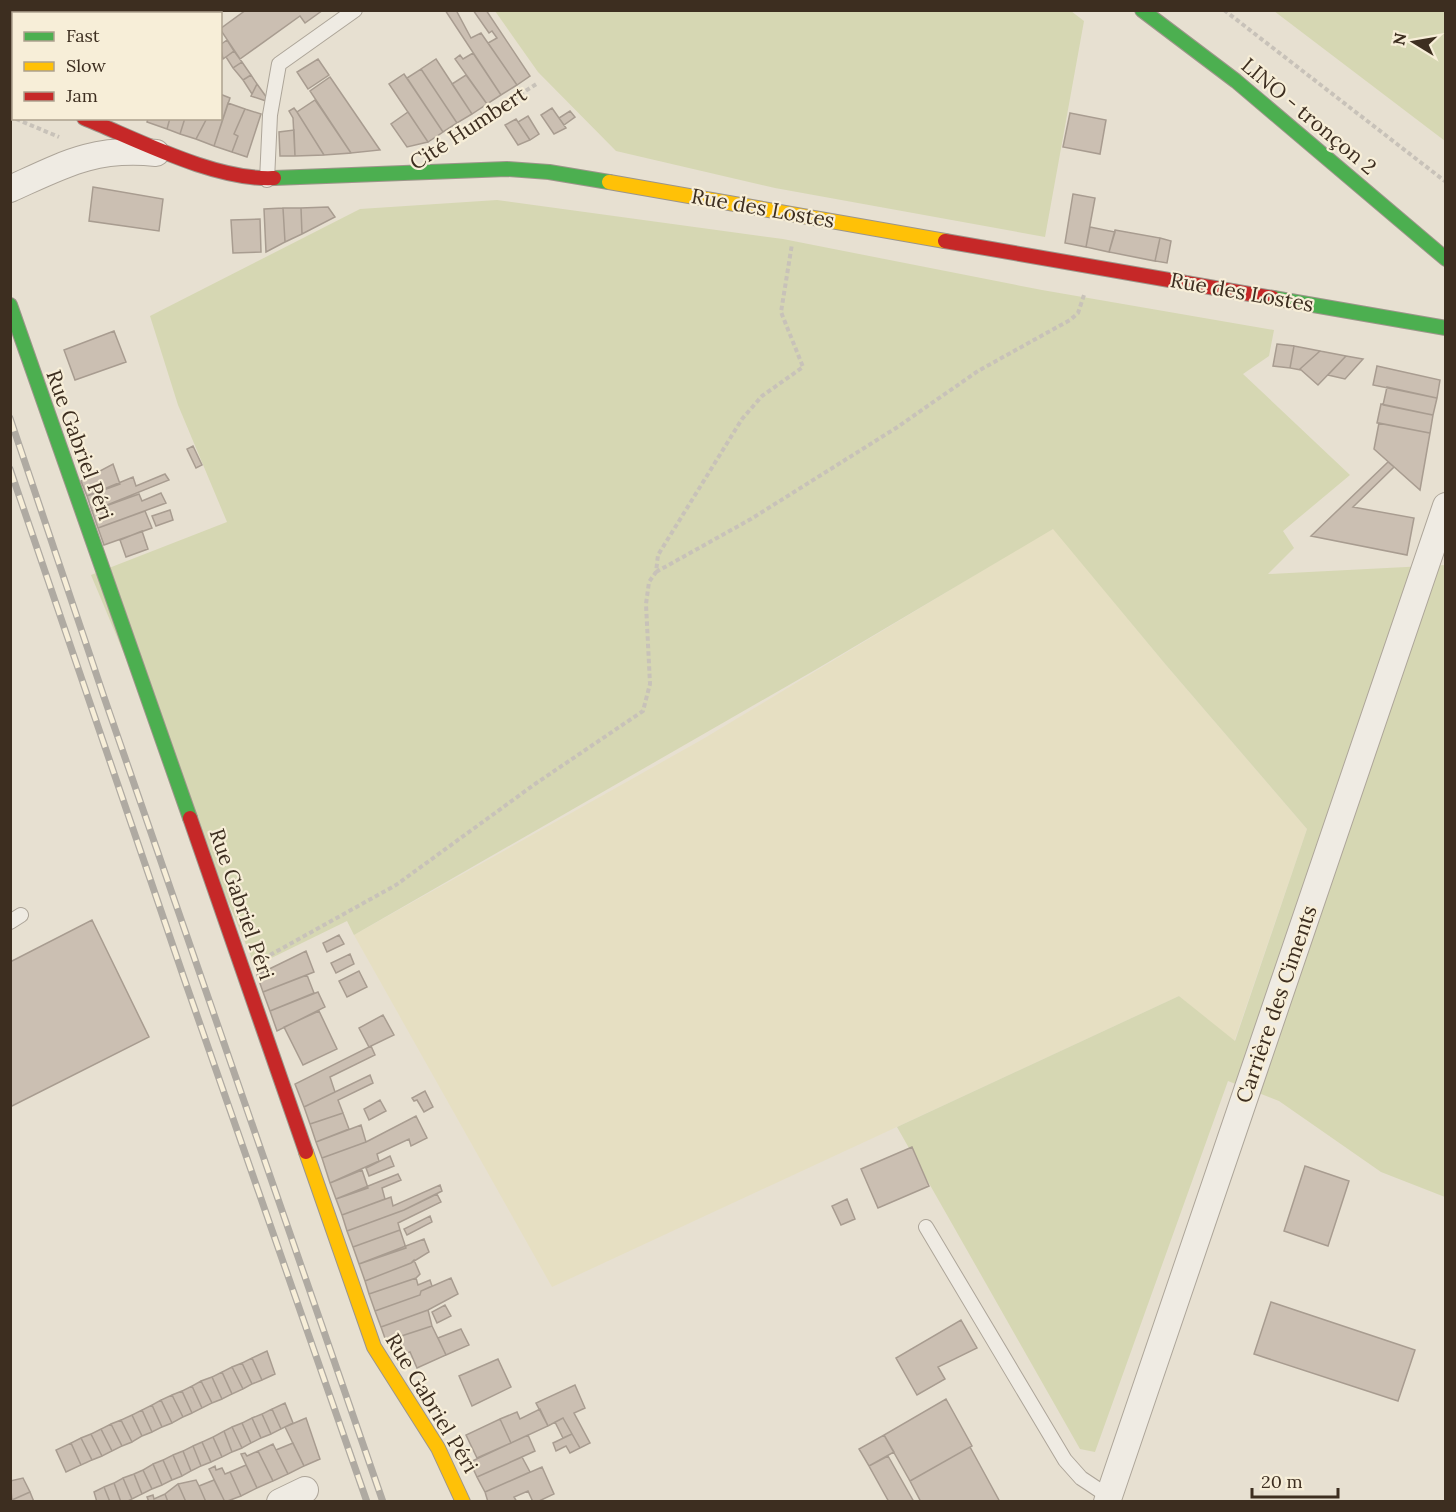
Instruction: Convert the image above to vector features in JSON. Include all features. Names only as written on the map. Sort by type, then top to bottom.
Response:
[{"type":"street","name":"LINO - tronçon 2","points":[[1142,10],[1236,81],[1446,259]]},
{"type":"street","name":"Rue des Lostes","points":[[89,120],[226,174],[267,180],[507,169],[560,174],[1446,328]]},
{"type":"street","points":[[10,189],[81,157],[98,153],[132,151],[171,154]]},
{"type":"street","name":"Rue Gabriel Péri","points":[[10,305],[34,379],[363,1312],[370,1340],[380,1362],[430,1438],[463,1502]]},
{"type":"street","name":"Carrière des Ciments","points":[[1108,1499],[1446,506]]},
{"type":"street","points":[[280,1502],[305,1490]]},
{"type":"lane","points":[[267,180],[270,115],[279,64],[355,10]]},
{"type":"lane","points":[[926,1227],[1065,1460],[1081,1478],[1108,1499]]},
{"type":"path","points":[[1224,10],[1446,182]]},
{"type":"path","name":"Cité Humbert","points":[[448,141],[538,83]]},
{"type":"path","points":[[656,572],[658,555],[742,419],[762,396],[803,367],[781,312],[793,235]]},
{"type":"path","points":[[243,969],[396,885],[642,711],[650,684],[646,604],[649,582],[656,572],[751,519],[896,429],[978,371],[1070,320],[1078,313],[1086,288]]},
{"type":"shaded area","points":[[1053,528],[1166,665],[1307,829],[1234,1042],[1179,996],[552,1287],[354,935],[703,739]]},
{"type":"green space","points":[[495,11],[1071,11],[1084,21],[1045,237],[775,188],[616,151],[538,72]]},
{"type":"green space","points":[[1274,11],[1445,11],[1445,141]]},
{"type":"green space","points":[[497,200],[783,239],[1042,290],[1274,330],[1269,356],[1243,374],[1350,475],[1283,531],[1294,548],[1268,574],[1445,565],[1445,1197],[1381,1172],[1279,1101],[1228,1081],[1095,1452],[1080,1449],[897,1127],[1179,996],[1235,1041],[1307,829],[1053,529],[815,670],[354,935],[347,921],[255,966],[91,575],[227,522],[178,405],[150,316],[360,209]]},
{"type":"building","points":[[246,10],[323,10],[305,23],[300,16],[240,59],[222,32],[222,28]]},
{"type":"building","points":[[445,10],[456,10],[471,38],[481,33],[517,85],[501,95]]},
{"type":"building","points":[[473,10],[486,10],[530,76],[517,85],[488,43],[497,38],[492,31],[489,33]]},
{"type":"building","points":[[227,40],[234,51],[223,59],[222,54],[222,44]]},
{"type":"building","points":[[234,51],[242,62],[233,68],[226,57]]},
{"type":"building","points":[[473,53],[501,95],[487,104],[455,59],[460,55],[463,59]]},
{"type":"building","points":[[318,59],[329,75],[308,89],[297,72]]},
{"type":"building","points":[[436,59],[472,114],[457,123],[421,69]]},
{"type":"building","points":[[242,62],[251,75],[243,80],[233,68]]},
{"type":"building","points":[[421,69],[457,123],[443,132],[407,78]]},
{"type":"building","points":[[404,74],[443,132],[428,142],[389,84]]},
{"type":"building","points":[[251,75],[257,84],[252,94],[243,80]]},
{"type":"building","points":[[466,75],[487,104],[472,114],[452,84]]},
{"type":"building","points":[[330,77],[380,150],[351,153],[310,91]]},
{"type":"building","points":[[257,84],[267,98],[266,101],[251,96]]},
{"type":"building","points":[[222,95],[230,98],[214,146],[196,139],[206,120],[222,120]]},
{"type":"building","points":[[315,100],[351,153],[324,155],[297,112]]},
{"type":"building","points":[[228,103],[245,109],[234,134],[238,136],[232,152],[214,146]]},
{"type":"building","points":[[294,108],[324,155],[295,156],[293,118],[289,111]]},
{"type":"building","points":[[552,108],[566,128],[554,134],[541,115]]},
{"type":"building","points":[[245,109],[261,114],[247,157],[232,152],[238,136],[234,134]]},
{"type":"building","points":[[570,111],[575,117],[564,125],[559,118]]},
{"type":"building","points":[[408,112],[428,142],[407,147],[391,124]]},
{"type":"building","points":[[1070,113],[1106,120],[1100,154],[1063,147]]},
{"type":"building","points":[[528,116],[539,134],[530,140],[518,122]]},
{"type":"building","points":[[516,119],[530,140],[518,145],[505,125]]},
{"type":"building","points":[[148,120],[169,120],[167,129],[147,122]]},
{"type":"building","points":[[169,120],[184,120],[180,134],[167,129]]},
{"type":"building","points":[[184,120],[206,120],[196,139],[180,134]]},
{"type":"building","points":[[294,130],[295,156],[280,156],[279,132]]},
{"type":"building","points":[[93,187],[163,199],[159,231],[89,221]]},
{"type":"building","points":[[1073,194],[1095,198],[1086,247],[1065,243]]},
{"type":"building","points":[[328,207],[335,217],[302,234],[301,208]]},
{"type":"building","points":[[283,208],[285,242],[266,252],[264,209]]},
{"type":"building","points":[[283,208],[301,208],[302,234],[285,242]]},
{"type":"building","points":[[260,219],[261,252],[233,253],[231,220]]},
{"type":"building","points":[[1090,227],[1115,232],[1109,252],[1086,247]]},
{"type":"building","points":[[1115,230],[1160,238],[1155,261],[1109,252]]},
{"type":"building","points":[[1160,238],[1171,241],[1167,263],[1155,261]]},
{"type":"building","points":[[114,331],[126,362],[75,380],[64,350]]},
{"type":"building","points":[[1277,344],[1294,346],[1290,368],[1273,366]]},
{"type":"building","points":[[1294,346],[1320,351],[1301,370],[1290,368]]},
{"type":"building","points":[[1320,351],[1346,356],[1318,385],[1300,369]]},
{"type":"building","points":[[1346,356],[1363,359],[1345,379],[1328,375]]},
{"type":"building","points":[[1377,366],[1440,380],[1437,398],[1373,385]]},
{"type":"building","points":[[1387,387],[1437,398],[1433,415],[1383,405]]},
{"type":"building","points":[[1381,404],[1433,415],[1430,433],[1377,423]]},
{"type":"building","points":[[1379,423],[1430,433],[1420,490],[1374,449]]},
{"type":"building","points":[[193,446],[202,465],[196,468],[187,449]]},
{"type":"building","points":[[1388,462],[1394,467],[1353,507],[1414,518],[1407,555],[1311,536]]},
{"type":"building","points":[[113,464],[120,484],[87,496],[81,481]]},
{"type":"building","points":[[165,474],[169,480],[92,511],[87,496],[133,477],[136,486]]},
{"type":"building","points":[[161,493],[166,503],[98,528],[92,511],[139,494],[142,501]]},
{"type":"building","points":[[170,510],[173,520],[156,526],[152,516]]},
{"type":"building","points":[[145,511],[152,528],[104,545],[98,528]]},
{"type":"building","points":[[142,531],[148,549],[126,557],[120,540]]},
{"type":"building","points":[[92,920],[149,1037],[10,1107],[10,962]]},
{"type":"building","points":[[339,935],[344,944],[327,952],[323,943]]},
{"type":"building","points":[[306,951],[314,972],[263,992],[257,975]]},
{"type":"building","points":[[350,954],[354,964],[336,973],[331,963]]},
{"type":"building","points":[[359,971],[367,987],[347,997],[339,981]]},
{"type":"building","points":[[307,975],[314,993],[270,1011],[263,992]]},
{"type":"building","points":[[318,992],[325,1007],[277,1031],[270,1011]]},
{"type":"building","points":[[319,1011],[337,1049],[303,1065],[284,1027]]},
{"type":"building","points":[[383,1015],[394,1035],[369,1047],[359,1028]]},
{"type":"building","points":[[371,1046],[375,1055],[330,1077],[335,1092],[304,1107],[295,1084]]},
{"type":"building","points":[[370,1075],[373,1083],[338,1100],[343,1113],[310,1124],[304,1107]]},
{"type":"building","points":[[425,1091],[433,1107],[424,1112],[417,1100],[414,1101],[412,1098]]},
{"type":"building","points":[[380,1100],[386,1111],[369,1120],[364,1109]]},
{"type":"building","points":[[343,1113],[349,1129],[316,1142],[310,1124]]},
{"type":"building","points":[[416,1116],[427,1138],[411,1146],[409,1139],[377,1154],[379,1161],[330,1183],[322,1158],[366,1142]]},
{"type":"building","points":[[361,1125],[366,1142],[322,1158],[316,1142]]},
{"type":"building","points":[[912,1147],[929,1186],[878,1208],[861,1169]]},
{"type":"building","points":[[390,1156],[394,1166],[369,1176],[366,1168]]},
{"type":"building","points":[[1305,1166],[1349,1181],[1328,1246],[1284,1231]]},
{"type":"building","points":[[362,1170],[368,1188],[336,1199],[330,1183]]},
{"type":"building","points":[[398,1174],[401,1180],[382,1188],[385,1199],[342,1215],[336,1199]]},
{"type":"building","points":[[440,1185],[442,1191],[404,1210],[347,1231],[342,1215],[391,1197],[393,1206]]},
{"type":"building","points":[[437,1194],[441,1202],[398,1223],[400,1230],[353,1247],[347,1231],[404,1210]]},
{"type":"building","points":[[847,1199],[855,1219],[841,1225],[832,1206]]},
{"type":"building","points":[[430,1216],[432,1222],[407,1235],[404,1229]]},
{"type":"building","points":[[400,1230],[406,1248],[359,1264],[353,1247]]},
{"type":"building","points":[[424,1239],[429,1252],[411,1263],[365,1281],[359,1264]]},
{"type":"building","points":[[414,1260],[420,1274],[416,1278],[369,1294],[365,1281]]},
{"type":"building","points":[[416,1278],[418,1285],[430,1280],[432,1286],[421,1291],[420,1295],[375,1311],[369,1294]]},
{"type":"building","points":[[451,1278],[458,1294],[428,1310],[381,1327],[375,1311],[420,1295],[421,1291]]},
{"type":"building","points":[[1271,1302],[1415,1350],[1398,1401],[1254,1354]]},
{"type":"building","points":[[445,1305],[451,1316],[437,1323],[432,1312]]},
{"type":"building","points":[[428,1310],[432,1326],[386,1341],[381,1327]]},
{"type":"building","points":[[961,1320],[977,1348],[938,1367],[945,1379],[917,1395],[896,1358]]},
{"type":"building","points":[[432,1326],[446,1355],[417,1368],[410,1352],[404,1354],[386,1341]]},
{"type":"building","points":[[461,1329],[469,1345],[446,1355],[438,1338]]},
{"type":"building","points":[[267,1351],[275,1374],[262,1380],[252,1358]]},
{"type":"building","points":[[252,1358],[262,1380],[252,1384],[242,1363]]},
{"type":"building","points":[[498,1359],[511,1387],[472,1406],[459,1376]]},
{"type":"building","points":[[242,1363],[252,1384],[243,1389],[232,1367]]},
{"type":"building","points":[[232,1367],[243,1389],[232,1394],[222,1372]]},
{"type":"building","points":[[222,1372],[232,1394],[222,1399],[212,1377]]},
{"type":"building","points":[[212,1377],[222,1399],[212,1403],[201,1381]]},
{"type":"building","points":[[201,1381],[212,1403],[202,1408],[192,1386]]},
{"type":"building","points":[[575,1385],[585,1408],[574,1413],[590,1443],[580,1448],[563,1418],[548,1426],[536,1403]]},
{"type":"building","points":[[192,1386],[202,1408],[192,1413],[182,1391]]},
{"type":"building","points":[[182,1391],[192,1413],[183,1417],[172,1395]]},
{"type":"building","points":[[172,1395],[183,1417],[172,1423],[161,1400]]},
{"type":"building","points":[[946,1399],[972,1446],[910,1481],[884,1435]]},
{"type":"building","points":[[161,1400],[172,1423],[162,1427],[152,1405]]},
{"type":"building","points":[[285,1403],[293,1423],[281,1429],[272,1409]]},
{"type":"building","points":[[152,1405],[162,1427],[152,1432],[142,1410]]},
{"type":"building","points":[[272,1409],[281,1429],[271,1434],[262,1414]]},
{"type":"building","points":[[540,1409],[548,1426],[511,1443],[500,1419],[517,1412],[520,1419]]},
{"type":"building","points":[[142,1410],[152,1432],[142,1436],[132,1415]]},
{"type":"building","points":[[262,1414],[271,1434],[261,1438],[252,1418]]},
{"type":"building","points":[[132,1415],[142,1436],[132,1442],[121,1420]]},
{"type":"building","points":[[252,1418],[261,1438],[251,1443],[242,1423]]},
{"type":"building","points":[[306,1418],[320,1459],[304,1466],[285,1427]]},
{"type":"building","points":[[563,1418],[572,1434],[563,1438],[555,1422]]},
{"type":"building","points":[[500,1419],[511,1443],[477,1458],[466,1435]]},
{"type":"building","points":[[121,1420],[132,1442],[122,1446],[111,1424]]},
{"type":"building","points":[[242,1423],[251,1443],[242,1448],[232,1427]]},
{"type":"building","points":[[111,1424],[122,1446],[112,1451],[101,1429]]},
{"type":"building","points":[[232,1427],[242,1448],[232,1452],[224,1431]]},
{"type":"building","points":[[101,1429],[112,1451],[102,1456],[91,1434]]},
{"type":"building","points":[[224,1431],[232,1452],[222,1457],[213,1437]]},
{"type":"building","points":[[91,1434],[102,1456],[92,1460],[81,1438]]},
{"type":"building","points":[[572,1434],[580,1448],[570,1453],[566,1446],[556,1451],[553,1443]]},
{"type":"building","points":[[528,1435],[535,1451],[477,1477],[470,1462]]},
{"type":"building","points":[[884,1435],[894,1452],[869,1466],[859,1449]]},
{"type":"building","points":[[213,1437],[222,1457],[211,1462],[202,1442]]},
{"type":"building","points":[[81,1438],[92,1460],[81,1465],[71,1443]]},
{"type":"building","points":[[202,1442],[211,1462],[201,1466],[193,1446]]},
{"type":"building","points":[[71,1443],[81,1465],[66,1472],[56,1450]]},
{"type":"building","points":[[293,1443],[304,1466],[288,1474],[276,1450]]},
{"type":"building","points":[[273,1444],[288,1474],[273,1481],[258,1451]]},
{"type":"building","points":[[193,1446],[201,1466],[191,1471],[183,1451]]},
{"type":"building","points":[[970,1447],[1000,1502],[921,1502],[910,1481]]},
{"type":"building","points":[[183,1451],[191,1471],[182,1476],[173,1455]]},
{"type":"building","points":[[258,1451],[273,1481],[257,1488],[241,1454],[245,1453],[247,1456]]},
{"type":"building","points":[[173,1455],[182,1476],[172,1480],[163,1460]]},
{"type":"building","points":[[888,1456],[914,1502],[889,1502],[869,1466]]},
{"type":"building","points":[[522,1457],[530,1472],[485,1492],[477,1477]]},
{"type":"building","points":[[163,1460],[172,1480],[162,1485],[153,1464]]},
{"type":"building","points":[[153,1464],[162,1485],[152,1489],[143,1470]]},
{"type":"building","points":[[246,1465],[257,1488],[241,1496],[230,1472]]},
{"type":"building","points":[[215,1466],[216,1470],[222,1468],[225,1474],[230,1472],[241,1496],[225,1502],[209,1469]]},
{"type":"building","points":[[542,1467],[554,1494],[533,1502],[528,1491],[514,1497],[517,1502],[488,1502],[485,1492]]},
{"type":"building","points":[[143,1470],[152,1489],[142,1494],[134,1474]]},
{"type":"building","points":[[134,1474],[142,1494],[132,1499],[123,1478]]},
{"type":"building","points":[[23,1478],[30,1492],[12,1500],[10,1481]]},
{"type":"building","points":[[123,1478],[132,1499],[126,1502],[121,1502],[114,1483]]},
{"type":"building","points":[[196,1480],[206,1502],[186,1502],[178,1484]]},
{"type":"building","points":[[214,1480],[225,1502],[206,1502],[199,1486]]},
{"type":"building","points":[[114,1483],[121,1502],[110,1502],[104,1487]]},
{"type":"building","points":[[178,1484],[186,1502],[168,1502],[165,1494]]},
{"type":"building","points":[[104,1487],[110,1502],[97,1502],[94,1492]]},
{"type":"building","points":[[30,1492],[34,1502],[12,1500]]},
{"type":"building","points":[[165,1494],[168,1502],[149,1502],[147,1497],[153,1495],[154,1499]]},
{"type":"railway","points":[[10,418],[104,697],[383,1502]]},
{"type":"railway","points":[[10,469],[186,984],[367,1502]]},
{"type":"traffic: fast","points":[[1142,10],[1236,81],[1446,259]]},
{"type":"traffic: fast","points":[[274,178],[507,169],[549,172],[609,182]]},
{"type":"traffic: fast","points":[[1273,298],[1446,328]]},
{"type":"traffic: fast","points":[[10,305],[190,818]]},
{"type":"traffic: slow","points":[[609,182],[945,241]]},
{"type":"traffic: slow","points":[[306,1152],[374,1347],[438,1448],[463,1502]]},
{"type":"traffic: jam","points":[[89,120],[203,166],[227,173],[274,178]]},
{"type":"traffic: jam","points":[[945,241],[1273,298]]},
{"type":"traffic: jam","points":[[190,818],[306,1152]]}]
